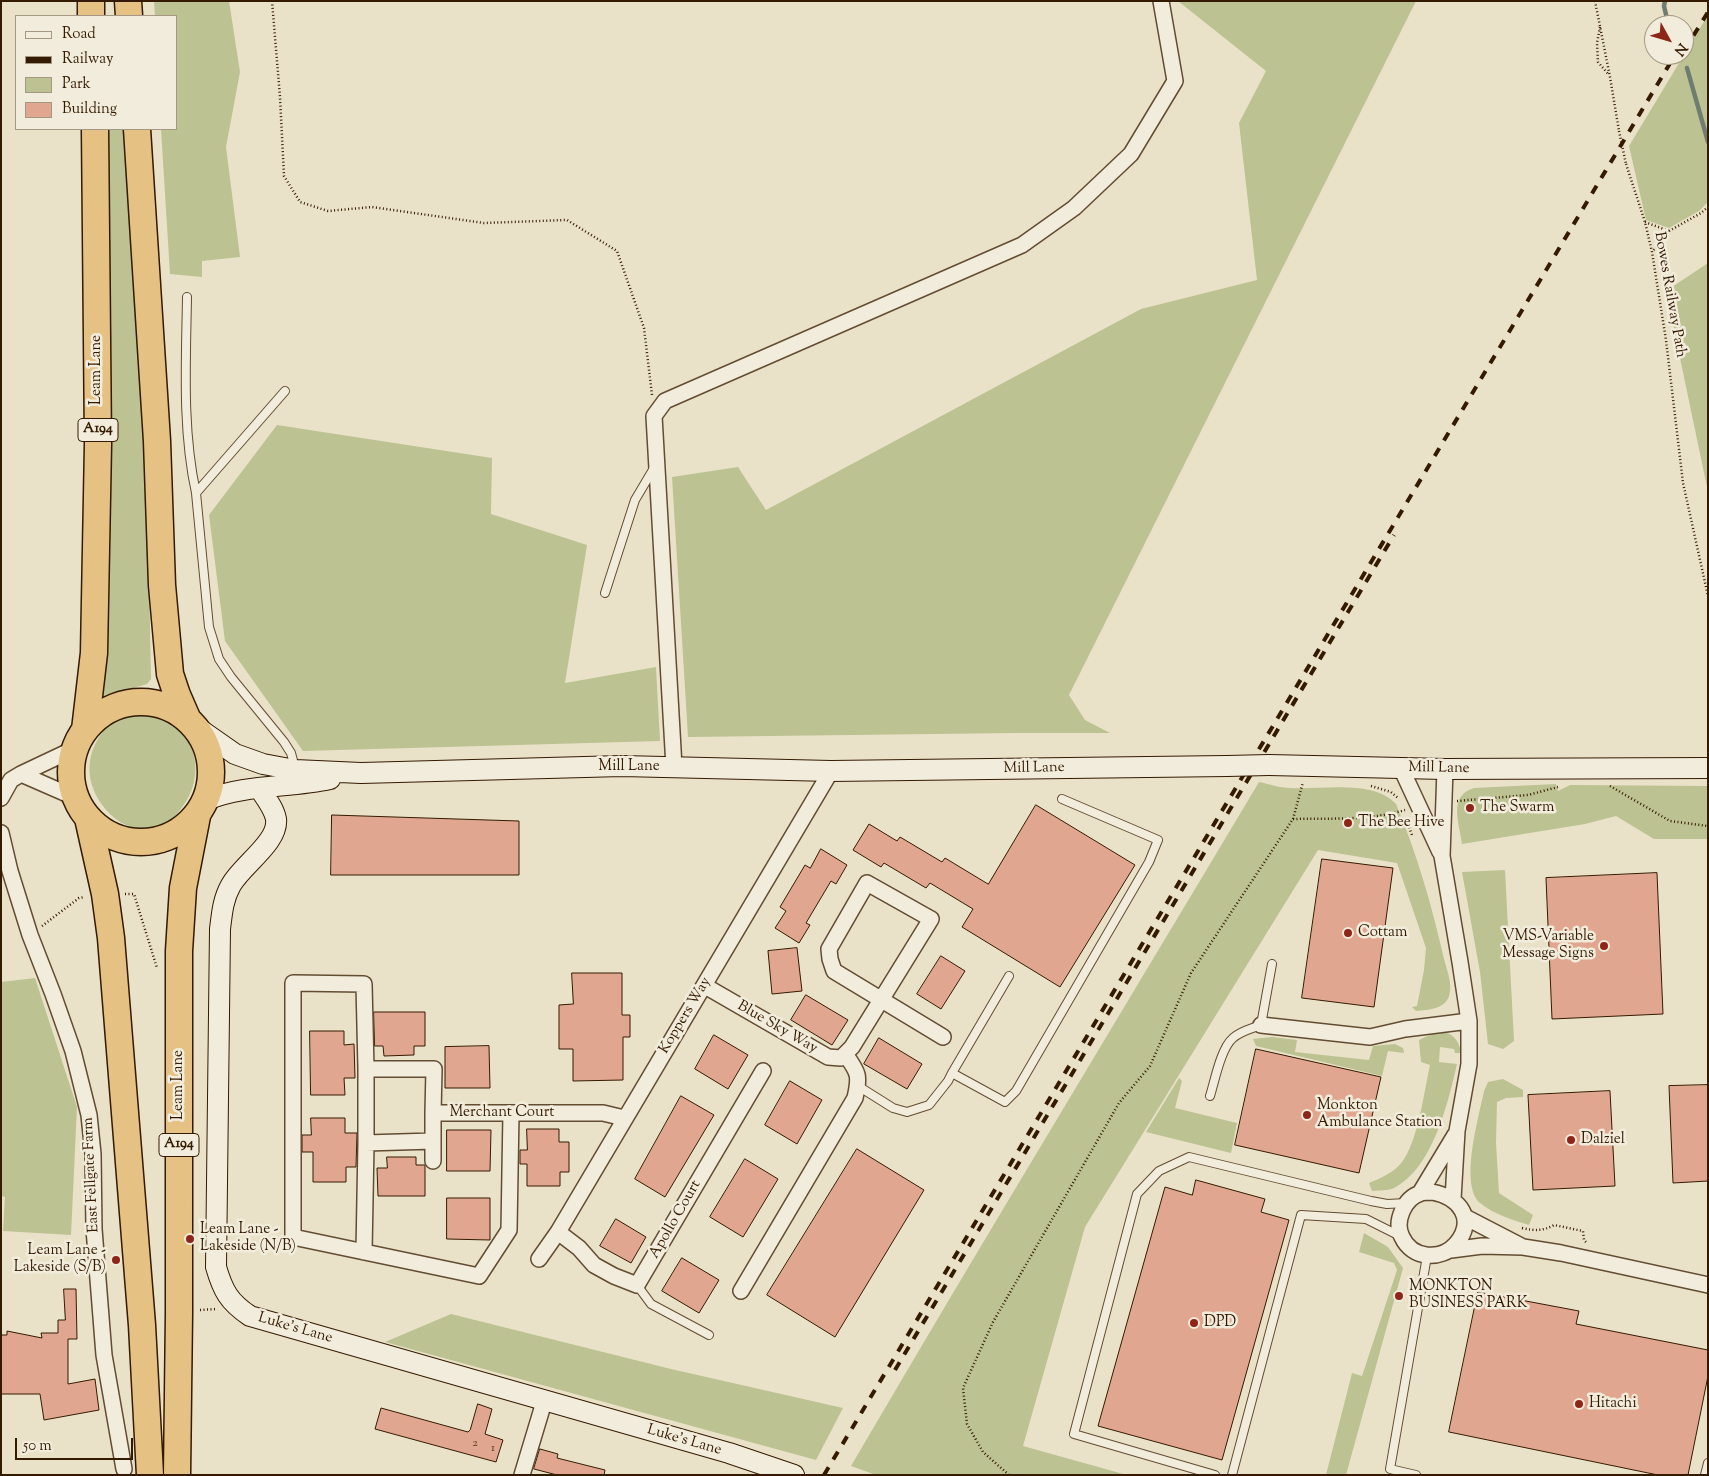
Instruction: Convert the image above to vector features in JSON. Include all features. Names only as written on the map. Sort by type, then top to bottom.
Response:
[{"type":"highway","points":[[91,1],[91,15]]},
{"type":"highway","points":[[128,1],[129,15]]},
{"type":"highway","name":"Leam Lane","points":[[95,130],[98,453],[94,653],[80,739],[71,773],[86,812],[112,858],[117,910],[111,938],[142,1325],[150,1475]]},
{"type":"highway","name":"Leam Lane","points":[[137,130],[157,440],[162,585],[170,674],[177,695],[191,722],[204,739],[211,761],[211,785],[201,808],[183,888],[179,951],[177,1475]]},
{"type":"highway","name":"Leam Lane","points":[[80,739],[94,720],[105,711],[131,702],[154,702],[166,706],[191,722]]},
{"type":"highway","points":[[86,812],[119,838],[136,842],[153,841],[170,836],[184,828],[201,808]]},
{"type":"highway","name":"Leam Lane","points":[[86,812],[79,830],[99,917],[111,938]]},
{"type":"main road","name":"Mill Lane","points":[[191,722],[229,750],[249,760],[295,770],[361,773],[613,766],[831,771],[1268,765],[1446,769],[1708,768]]},
{"type":"main road","name":"Mill Lane","points":[[201,808],[223,793],[313,783],[361,773]]},
{"type":"main road","name":"Luke's Lane","points":[[259,788],[271,806],[276,818],[276,828],[271,838],[233,882],[226,895],[220,930],[216,1268],[229,1300],[250,1316],[544,1402],[729,1453],[791,1474]]},
{"type":"street","points":[[674,767],[654,416],[665,401],[1022,244],[1074,208],[1131,154],[1175,81],[1160,1]]},
{"type":"street","points":[[1,798],[12,780],[80,739]]},
{"type":"street","points":[[1402,768],[1442,856]]},
{"type":"street","points":[[1446,769],[1442,856],[1469,1021],[1469,1064],[1456,1131],[1453,1199]]},
{"type":"street","name":"Koppers Way","points":[[540,1259],[705,986],[831,771]]},
{"type":"street","points":[[21,774],[86,812]]},
{"type":"street","name":"East Fellgate Farm","points":[[1,833],[10,871],[30,935],[73,1051],[89,1116],[93,1154],[94,1229],[104,1355],[124,1469]]},
{"type":"street","points":[[741,1291],[855,1098],[859,1082],[855,1067],[845,1054],[852,1047],[882,1000],[931,919],[867,883],[829,949],[834,971],[882,1000],[943,1037]]},
{"type":"street","points":[[364,1252],[366,1143],[364,984],[293,983],[293,1237],[364,1252],[479,1276],[509,1230],[511,1113]]},
{"type":"street","name":"Blue Sky Way","points":[[705,986],[828,1057],[841,1058],[845,1054]]},
{"type":"street","points":[[1261,1025],[1370,1037],[1405,1029],[1469,1021]]},
{"type":"street","points":[[366,1068],[434,1069],[434,1113]]},
{"type":"street","name":"Apollo Court","points":[[637,1285],[763,1071]]},
{"type":"street","name":"Merchant Court","points":[[433,1161],[434,1113],[603,1113],[624,1118]]},
{"type":"street","points":[[1456,1131],[1420,1193],[1406,1203],[1401,1214],[1400,1236],[1416,1252],[1427,1256],[1437,1256],[1451,1250],[1482,1246],[1523,1247],[1562,1253],[1708,1285]]},
{"type":"street","points":[[366,1143],[433,1141]]},
{"type":"street","points":[[1420,1193],[1432,1192],[1443,1194],[1453,1199],[1460,1206],[1465,1216],[1464,1228],[1459,1241],[1451,1250]]},
{"type":"street","points":[[1465,1216],[1523,1247]]},
{"type":"street","points":[[558,1232],[579,1248],[594,1265],[614,1276],[637,1285]]},
{"type":"street","points":[[522,1475],[544,1402]]},
{"type":"lane","points":[[187,297],[186,412],[209,627],[219,659],[231,677],[284,742],[291,753],[295,770]]},
{"type":"lane","points":[[196,492],[285,391]]},
{"type":"lane","points":[[605,593],[635,500],[657,465]]},
{"type":"lane","points":[[952,1073],[1004,1102],[1016,1091],[1149,862],[1158,840],[1062,798]]},
{"type":"lane","points":[[1210,1096],[1222,1056],[1231,1039],[1261,1025],[1272,964]]},
{"type":"lane","points":[[858,1086],[893,1108],[907,1112],[929,1105],[948,1081],[1009,976]]},
{"type":"lane","points":[[1215,1475],[1074,1434],[1136,1194],[1159,1171],[1189,1158],[1371,1201],[1387,1204],[1406,1203]]},
{"type":"lane","points":[[1232,1475],[1301,1215],[1366,1219],[1400,1236]]},
{"type":"lane","points":[[1416,1475],[1390,1469],[1427,1256]]},
{"type":"lane","points":[[637,1285],[652,1304],[709,1335]]},
{"type":"lane","points":[[1705,1475],[1708,1464]]},
{"type":"path","points":[[272,1],[284,176],[300,202],[328,211],[372,207],[484,223],[567,220],[617,251],[644,328],[654,416]]},
{"type":"path","name":"Bowes Railway Path","points":[[1594,1],[1626,164],[1645,222],[1652,252],[1666,340],[1683,482],[1708,596]]},
{"type":"path","points":[[1600,26],[1596,43],[1598,62],[1610,77]]},
{"type":"path","points":[[1652,252],[1669,231],[1708,207]]},
{"type":"path","points":[[1645,222],[1669,231]]},
{"type":"path","points":[[1009,1475],[983,1452],[967,1424],[963,1388],[993,1322],[1119,1103],[1150,1066],[1191,973],[1293,819],[1308,767]]},
{"type":"path","points":[[1601,769],[1602,782],[1670,821],[1708,826]]},
{"type":"path","points":[[1456,793],[1453,802],[1528,795],[1564,784]]},
{"type":"path","points":[[1293,819],[1376,817],[1404,811],[1399,799],[1391,792],[1364,785]]},
{"type":"path","points":[[1407,819],[1412,835]]},
{"type":"path","points":[[1515,1226],[1535,1231],[1544,1230],[1554,1225],[1583,1231],[1584,1240],[1590,1246]]},
{"type":"path","points":[[179,1313],[198,1310],[239,1309]]},
{"type":"green space","points":[[154,1],[229,1],[240,72],[226,147],[240,257],[202,261],[202,277],[170,274],[161,130],[178,130],[178,15],[155,15]]},
{"type":"green space","points":[[1178,1],[1416,1],[1069,695],[1085,720],[1110,733],[688,737],[672,477],[738,467],[766,510],[1141,309],[1257,280],[1239,123],[1266,71]]},
{"type":"green space","points":[[1708,15],[1708,202],[1699,211],[1669,228],[1646,220],[1629,146],[1678,65],[1694,65],[1694,38]]},
{"type":"green space","points":[[105,130],[127,130],[145,384],[151,679],[147,684],[103,697],[100,682]]},
{"type":"green space","points":[[1708,263],[1708,492],[1666,291]]},
{"type":"green space","points":[[277,425],[492,458],[491,514],[587,545],[565,683],[656,667],[660,741],[303,751],[225,641],[209,515]]},
{"type":"green space","points":[[137,711],[156,714],[171,721],[183,732],[191,746],[195,762],[195,778],[190,795],[171,819],[161,827],[153,830],[140,830],[131,827],[120,822],[110,814],[96,795],[90,773],[93,750],[103,731],[115,719]]},
{"type":"green space","points":[[1259,782],[1286,788],[1361,788],[1386,796],[1396,804],[1417,861],[1434,919],[1450,982],[1450,992],[1447,1000],[1444,1004],[1431,1009],[1416,1011],[1412,1007],[1417,1006],[1426,948],[1397,863],[1318,850],[1085,1227],[1023,1446],[1127,1475],[876,1475],[851,1466],[1003,1209]]},
{"type":"green space","points":[[1556,784],[1558,791],[1570,785],[1708,786],[1708,839],[1654,839],[1616,816],[1585,824],[1462,844],[1457,811],[1458,803],[1466,792],[1474,788]]},
{"type":"green space","points":[[1505,870],[1514,1041],[1503,1049],[1488,1044],[1480,972],[1462,872]]},
{"type":"green space","points":[[35,978],[77,1107],[71,1235],[3,1231],[5,1197],[1,1196],[1,982]]},
{"type":"green space","points":[[1439,1030],[1454,1037],[1459,1044],[1461,1053],[1455,1053],[1454,1049],[1440,1047],[1439,1062],[1457,1064],[1449,1097],[1437,1133],[1419,1166],[1408,1179],[1392,1189],[1372,1191],[1369,1183],[1387,1175],[1399,1166],[1408,1153],[1420,1116],[1430,1065],[1421,1062],[1419,1040],[1432,1034],[1431,1032]]},
{"type":"green space","points":[[1272,1037],[1297,1040],[1295,1052],[1369,1060],[1373,1046],[1395,1044],[1403,1048],[1404,1053],[1388,1051],[1382,1076],[1256,1046],[1253,1039]]},
{"type":"green space","points":[[1179,1078],[1182,1081],[1175,1108],[1237,1123],[1231,1153],[1146,1132]]},
{"type":"green space","points":[[1503,1079],[1523,1090],[1523,1097],[1506,1098],[1497,1102],[1496,1143],[1499,1193],[1533,1215],[1529,1225],[1510,1219],[1485,1207],[1474,1194],[1471,1181],[1472,1150],[1484,1091],[1488,1082]]},
{"type":"green space","points":[[1364,1233],[1388,1247],[1403,1268],[1346,1475],[1326,1475],[1352,1373],[1362,1376],[1397,1270],[1394,1263],[1359,1252]]},
{"type":"green space","points":[[451,1314],[671,1369],[843,1408],[816,1460],[385,1342]]},
{"type":"building","points":[[1036,805],[1135,865],[1060,987],[962,927],[973,909],[930,883],[926,888],[884,863],[881,867],[853,850],[869,824],[897,841],[900,837],[942,862],[945,858],[988,884]]},
{"type":"building","points":[[332,815],[519,821],[519,875],[331,875]]},
{"type":"building","points":[[821,849],[847,865],[836,884],[831,881],[806,923],[810,925],[799,943],[775,928],[786,911],[780,907],[805,865],[810,868]]},
{"type":"building","name":"Cottam","points":[[1322,859],[1393,868],[1374,1007],[1302,998]]},
{"type":"building","name":"VMS-Variable Message Signs","points":[[1657,873],[1663,1014],[1552,1019],[1546,878]]},
{"type":"building","points":[[797,948],[802,991],[772,994],[768,951]]},
{"type":"building","points":[[941,956],[965,971],[941,1009],[917,994]]},
{"type":"building","points":[[572,973],[622,973],[622,1015],[630,1015],[630,1037],[623,1037],[623,1080],[573,1081],[573,1049],[559,1049],[559,1005],[573,1004]]},
{"type":"building","points":[[806,995],[848,1020],[832,1045],[791,1020]]},
{"type":"building","points":[[374,1012],[425,1012],[425,1046],[414,1046],[414,1055],[384,1056],[383,1046],[375,1046]]},
{"type":"building","points":[[310,1031],[344,1031],[344,1045],[354,1044],[355,1078],[344,1078],[345,1095],[311,1095]]},
{"type":"building","points":[[714,1035],[748,1055],[728,1089],[695,1069]]},
{"type":"building","points":[[879,1038],[922,1064],[907,1089],[864,1064]]},
{"type":"building","points":[[489,1046],[490,1088],[445,1088],[445,1047]]},
{"type":"building","name":"Monkton Ambulance Station","points":[[1256,1049],[1381,1077],[1359,1173],[1235,1145]]},
{"type":"building","points":[[790,1081],[822,1100],[797,1144],[765,1125]]},
{"type":"building","points":[[1708,1085],[1708,1181],[1673,1183],[1669,1086]]},
{"type":"building","name":"Dalziel","points":[[1610,1091],[1615,1186],[1533,1190],[1528,1095]]},
{"type":"building","points":[[681,1096],[714,1115],[665,1197],[635,1179]]},
{"type":"building","points":[[311,1118],[345,1118],[345,1133],[357,1133],[356,1167],[346,1167],[346,1182],[313,1182],[313,1152],[302,1152],[302,1135],[311,1135]]},
{"type":"building","points":[[527,1129],[559,1129],[559,1142],[569,1142],[569,1172],[560,1172],[560,1186],[527,1186],[527,1164],[520,1164],[520,1150],[527,1150]]},
{"type":"building","points":[[447,1130],[491,1130],[490,1171],[447,1171]]},
{"type":"building","points":[[857,1149],[924,1190],[835,1337],[767,1295]]},
{"type":"building","points":[[387,1157],[416,1157],[416,1165],[425,1165],[425,1196],[378,1196],[377,1168],[387,1168]]},
{"type":"building","points":[[745,1159],[778,1179],[743,1237],[710,1217]]},
{"type":"building","name":"DPD","points":[[1196,1180],[1265,1199],[1261,1212],[1289,1220],[1222,1460],[1098,1426],[1165,1187],[1192,1195]]},
{"type":"building","points":[[447,1198],[490,1198],[490,1240],[447,1239]]},
{"type":"building","points":[[616,1219],[646,1237],[631,1263],[600,1246]]},
{"type":"building","points":[[682,1258],[719,1280],[699,1313],[662,1291]]},
{"type":"building","points":[[64,1289],[76,1289],[77,1339],[68,1339],[68,1384],[95,1379],[99,1410],[44,1420],[40,1394],[1,1394],[1,1335],[7,1335],[7,1331],[42,1338],[41,1333],[58,1333],[58,1320],[65,1320]]},
{"type":"building","name":"Hitachi","points":[[1478,1292],[1579,1311],[1576,1324],[1708,1350],[1708,1376],[1688,1475],[1658,1475],[1449,1432]]},
{"type":"building","points":[[478,1404],[492,1409],[485,1434],[503,1440],[496,1462],[375,1429],[381,1408],[468,1432]]},
{"type":"building","points":[[540,1449],[558,1454],[557,1458],[605,1470],[604,1475],[557,1475],[534,1469]]},
{"type":"waterway","points":[[1665,1],[1666,15]]},
{"type":"waterway","points":[[1687,68],[1708,142]]},
{"type":"railway","points":[[1694,35],[1708,12]]},
{"type":"railway","points":[[824,1475],[1669,65]]},
{"type":"railway","points":[[895,1370],[1394,535]]},
{"type":"place","name":"The Swarm","points":[[1470,808]]},
{"type":"place","name":"The Bee Hive","points":[[1348,823]]},
{"type":"place","name":"Cottam","points":[[1348,933]]},
{"type":"place","name":"VMS-Variable Message Signs","points":[[1604,946]]},
{"type":"place","name":"Monkton Ambulance Station","points":[[1307,1115]]},
{"type":"place","name":"Dalziel","points":[[1571,1140]]},
{"type":"place","name":"Leam Lane - Lakeside (N/B)","points":[[190,1239]]},
{"type":"place","name":"Leam Lane - Lakeside (S/B)","points":[[116,1260]]},
{"type":"place","name":"MONKTON BUSINESS PARK","points":[[1399,1296]]},
{"type":"place","name":"DPD","points":[[1194,1323]]},
{"type":"place","name":"Hitachi","points":[[1579,1404]]}]
